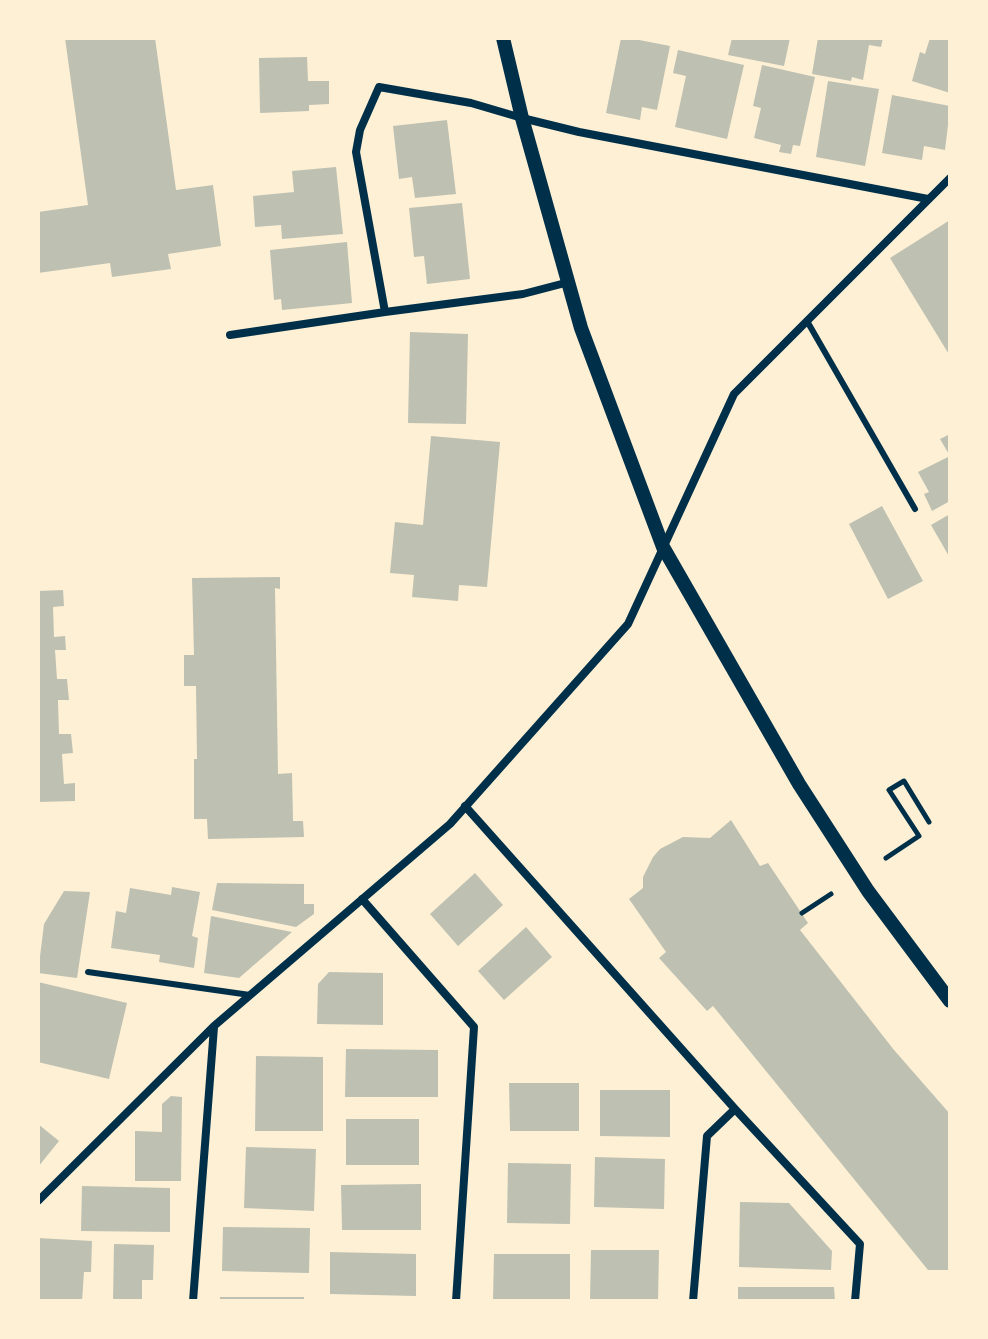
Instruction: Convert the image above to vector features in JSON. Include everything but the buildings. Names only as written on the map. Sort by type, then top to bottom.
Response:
[{"type":"street","points":[[503,38],[522,118],[581,328],[663,547],[799,784],[868,891],[950,1001]]},
{"type":"street","points":[[385,312],[356,152],[360,130],[379,87],[471,103],[579,132],[928,199]]},
{"type":"street","points":[[38,1201],[214,1026],[450,824],[628,624],[734,394],[950,178]]},
{"type":"street","points":[[230,335],[523,294],[569,282]]},
{"type":"street","points":[[465,806],[735,1109],[860,1244],[855,1301]]},
{"type":"street","points":[[362,899],[474,1027],[456,1301]]},
{"type":"street","points":[[193,1301],[214,1026]]},
{"type":"street","points":[[693,1301],[707,1136],[735,1109]]},
{"type":"lane","points":[[807,321],[915,509]]},
{"type":"lane","points":[[88,972],[250,995]]},
{"type":"path","points":[[919,836],[889,790],[904,781],[929,822]]}]
